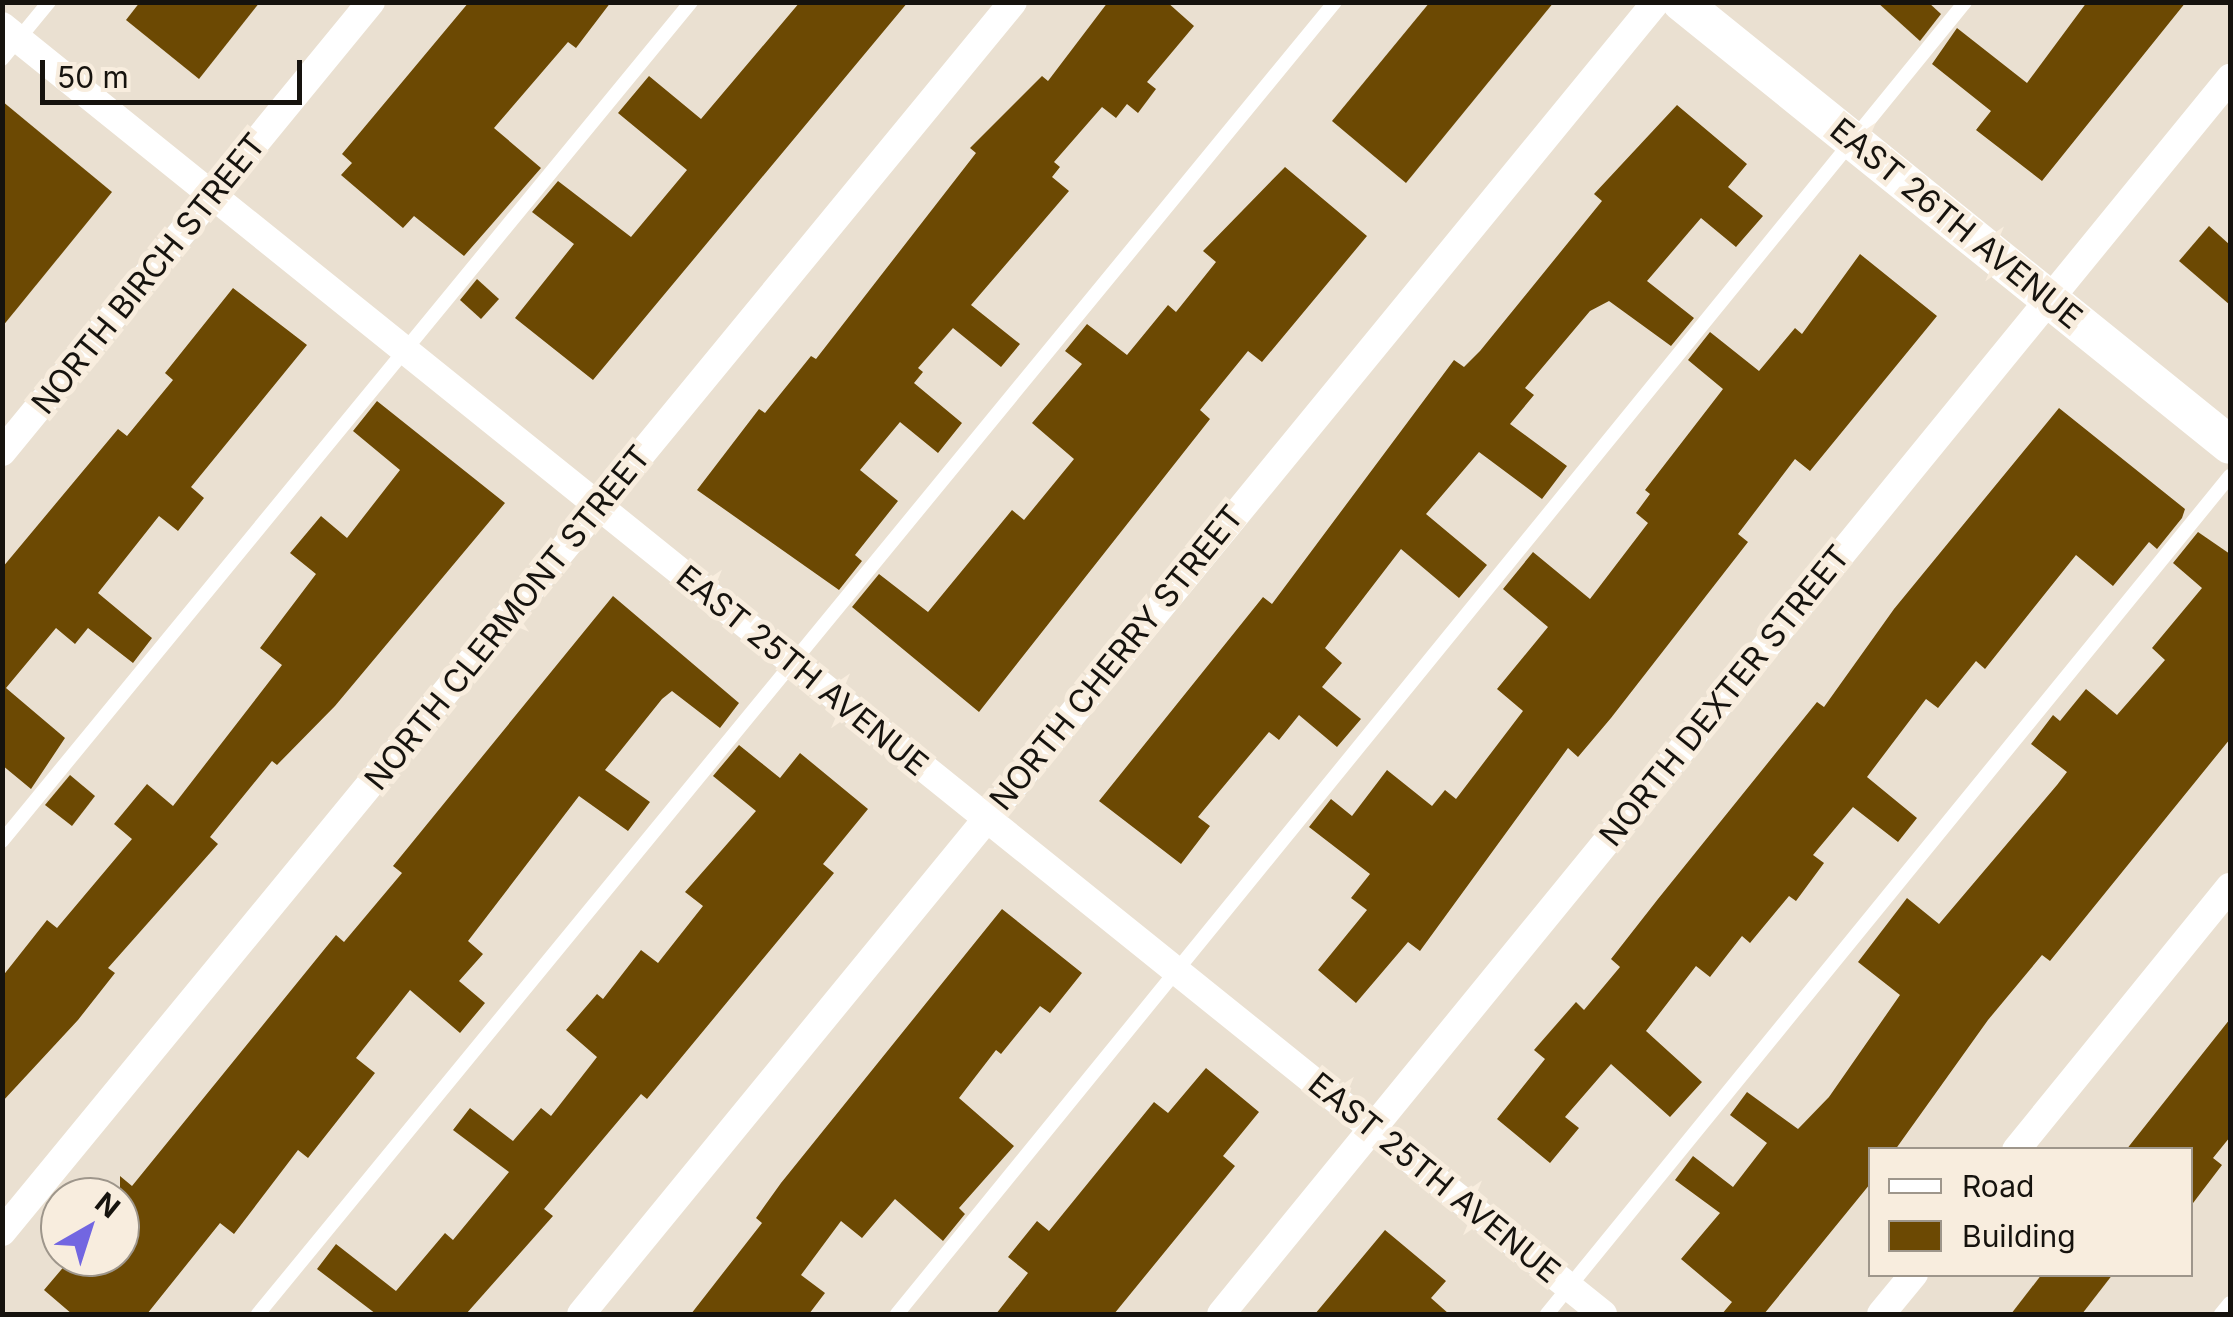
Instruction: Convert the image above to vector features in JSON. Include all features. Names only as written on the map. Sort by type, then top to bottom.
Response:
[{"type":"street","name":"NORTH BIRCH STREET","points":[[2,452],[371,2]]},
{"type":"street","name":"NORTH CLERMONT STREET","points":[[2,1232],[1013,2]]},
{"type":"street","name":"NORTH CHERRY STREET","points":[[581,1314],[1656,2]]},
{"type":"street","name":"EAST 26TH AVENUE","points":[[1682,2],[2230,445]]},
{"type":"street","name":"EAST 25TH AVENUE","points":[[8,41],[214,196],[408,350],[794,667],[1603,1314]]},
{"type":"street","name":"NORTH DEXTER STREET","points":[[1221,1314],[2230,78]]},
{"type":"street","points":[[2018,1147],[2230,887]]},
{"type":"street","points":[[1881,1314],[1912,1277]]},
{"type":"lane","points":[[8,41],[49,2]]},
{"type":"lane","points":[[2,841],[691,2]]},
{"type":"lane","points":[[258,1314],[794,667],[1335,2]]},
{"type":"lane","points":[[897,1314],[1965,2]]},
{"type":"lane","points":[[1547,1314],[2230,476]]},
{"type":"lane","points":[[2221,1314],[2230,1303]]},
{"type":"building","points":[[140,2],[260,2],[199,79],[126,20]]},
{"type":"building","points":[[469,2],[611,2],[576,48],[568,42],[494,128],[541,168],[464,256],[414,216],[403,228],[341,175],[352,163],[342,154]]},
{"type":"building","points":[[800,2],[908,2],[593,380],[515,318],[574,244],[532,212],[558,181],[631,237],[687,170],[618,113],[649,76],[701,119]]},
{"type":"building","points":[[1108,2],[1167,2],[1194,26],[1147,82],[1156,89],[1138,113],[1127,104],[1116,118],[1102,107],[1054,162],[1060,167],[1052,177],[1069,191],[971,305],[1020,344],[1001,367],[953,328],[918,368],[923,372],[914,383],[962,423],[938,453],[900,422],[860,470],[898,501],[855,555],[862,561],[839,590],[697,490],[759,409],[765,413],[811,356],[816,359],[976,153],[970,148],[1042,76],[1048,81]]},
{"type":"building","points":[[1430,2],[1554,2],[1406,183],[1332,121]]},
{"type":"building","points":[[1877,2],[1928,2],[1941,14],[1920,41]]},
{"type":"building","points":[[2087,2],[2186,2],[2042,181],[1976,130],[1991,111],[1932,64],[1957,28],[2027,83]]},
{"type":"building","points":[[2,101],[112,192],[2,327]]},
{"type":"building","points":[[1677,105],[1747,164],[1728,187],[1763,216],[1736,247],[1701,218],[1647,281],[1694,318],[1671,346],[1609,301],[1590,311],[1525,388],[1534,395],[1510,424],[1567,466],[1542,499],[1479,452],[1426,514],[1487,565],[1459,598],[1401,549],[1325,648],[1342,663],[1322,687],[1361,719],[1337,747],[1299,715],[1279,740],[1269,732],[1198,817],[1210,826],[1181,864],[1099,801],[1263,597],[1272,604],[1454,360],[1464,367],[1480,351],[1602,201],[1594,194]]},
{"type":"building","points":[[1285,167],[1367,236],[1262,362],[1248,351],[1200,410],[1210,419],[979,712],[852,607],[879,574],[928,612],[1012,510],[1024,520],[1074,459],[1032,423],[1082,364],[1065,351],[1087,324],[1127,355],[1168,305],[1176,312],[1216,262],[1203,251]]},
{"type":"building","points":[[2209,226],[2230,245],[2230,305],[2179,261]]},
{"type":"building","points":[[1860,254],[1937,316],[1810,471],[1795,459],[1738,534],[1748,542],[1611,718],[1578,757],[1568,748],[1420,951],[1408,942],[1356,1003],[1318,970],[1367,910],[1351,898],[1370,874],[1309,827],[1331,799],[1352,816],[1387,770],[1432,806],[1445,790],[1456,799],[1523,711],[1497,689],[1548,627],[1503,589],[1533,552],[1590,599],[1648,523],[1636,513],[1650,494],[1645,490],[1723,389],[1688,360],[1710,332],[1759,371],[1795,328],[1802,334]]},
{"type":"building","points":[[477,279],[499,299],[481,319],[460,300]]},
{"type":"building","points":[[233,288],[307,345],[191,487],[204,498],[178,531],[159,516],[98,593],[152,638],[133,663],[88,628],[75,644],[56,628],[6,688],[65,738],[31,789],[2,765],[2,568],[118,429],[127,436],[173,380],[165,373]]},
{"type":"building","points":[[377,401],[505,503],[335,706],[277,765],[272,761],[210,837],[218,844],[108,968],[115,973],[78,1020],[2,1102],[2,977],[47,920],[57,928],[132,839],[114,824],[147,784],[173,806],[282,665],[260,648],[316,574],[290,553],[321,516],[347,538],[400,470],[353,431]]},
{"type":"building","points":[[2059,408],[2185,509],[2182,518],[2157,549],[2149,542],[2113,586],[2076,555],[1985,669],[1976,661],[1938,708],[1926,699],[1867,777],[1917,818],[1898,842],[1853,807],[1813,855],[1824,863],[1796,901],[1789,896],[1750,943],[1742,936],[1710,977],[1696,966],[1646,1031],[1702,1082],[1670,1117],[1611,1064],[1565,1117],[1579,1128],[1550,1163],[1497,1119],[1545,1059],[1534,1050],[1576,1002],[1584,1010],[1620,967],[1611,959],[1658,899],[1817,702],[1824,707],[1894,609]]},
{"type":"building","points":[[2198,532],[2230,554],[2230,739],[2050,961],[2042,955],[1988,1020],[1897,1147],[1868,1147],[1868,1186],[1764,1314],[1722,1314],[1732,1302],[1681,1259],[1720,1213],[1675,1180],[1693,1156],[1733,1187],[1767,1143],[1730,1115],[1747,1092],[1798,1129],[1829,1097],[1900,995],[1858,962],[1907,898],[1939,924],[2057,785],[2067,772],[2031,744],[2053,715],[2060,721],[2086,689],[2117,715],[2165,660],[2152,648],[2202,588],[2173,563]]},
{"type":"building","points":[[613,596],[739,703],[720,728],[672,691],[662,699],[605,770],[650,802],[628,831],[579,796],[468,941],[483,954],[459,981],[485,1003],[460,1033],[410,990],[356,1058],[375,1073],[308,1158],[298,1150],[234,1234],[220,1223],[147,1314],[72,1314],[44,1290],[55,1277],[140,1277],[139,1177],[336,935],[344,942],[402,873],[393,866]]},
{"type":"building","points":[[739,745],[780,778],[800,753],[868,809],[823,864],[834,873],[647,1099],[641,1094],[544,1209],[553,1216],[466,1314],[376,1314],[317,1269],[336,1244],[396,1291],[445,1233],[453,1240],[509,1172],[453,1130],[470,1108],[513,1141],[541,1108],[551,1116],[597,1057],[566,1030],[597,994],[603,999],[641,950],[658,963],[703,906],[685,892],[756,811],[713,776]]},
{"type":"building","points":[[70,775],[95,796],[72,826],[45,805]]},
{"type":"building","points":[[1002,909],[1082,973],[1050,1013],[1040,1006],[1001,1054],[996,1050],[959,1098],[1014,1146],[959,1208],[965,1214],[943,1241],[895,1199],[862,1238],[841,1221],[801,1275],[825,1293],[809,1314],[691,1314],[762,1223],[756,1218],[781,1183]]},
{"type":"building","points":[[2230,1019],[2230,1137],[2213,1158],[2222,1165],[2193,1203],[2193,1147],[2128,1147]]},
{"type":"building","points":[[1206,1068],[1259,1112],[1223,1156],[1235,1166],[1114,1314],[996,1314],[1028,1273],[1008,1257],[1037,1221],[1049,1231],[1154,1102],[1168,1113]]},
{"type":"building","points":[[1385,1230],[1446,1281],[1431,1298],[1449,1314],[1315,1314]]},
{"type":"building","points":[[2040,1277],[2111,1277],[2082,1314],[2011,1314]]}]
